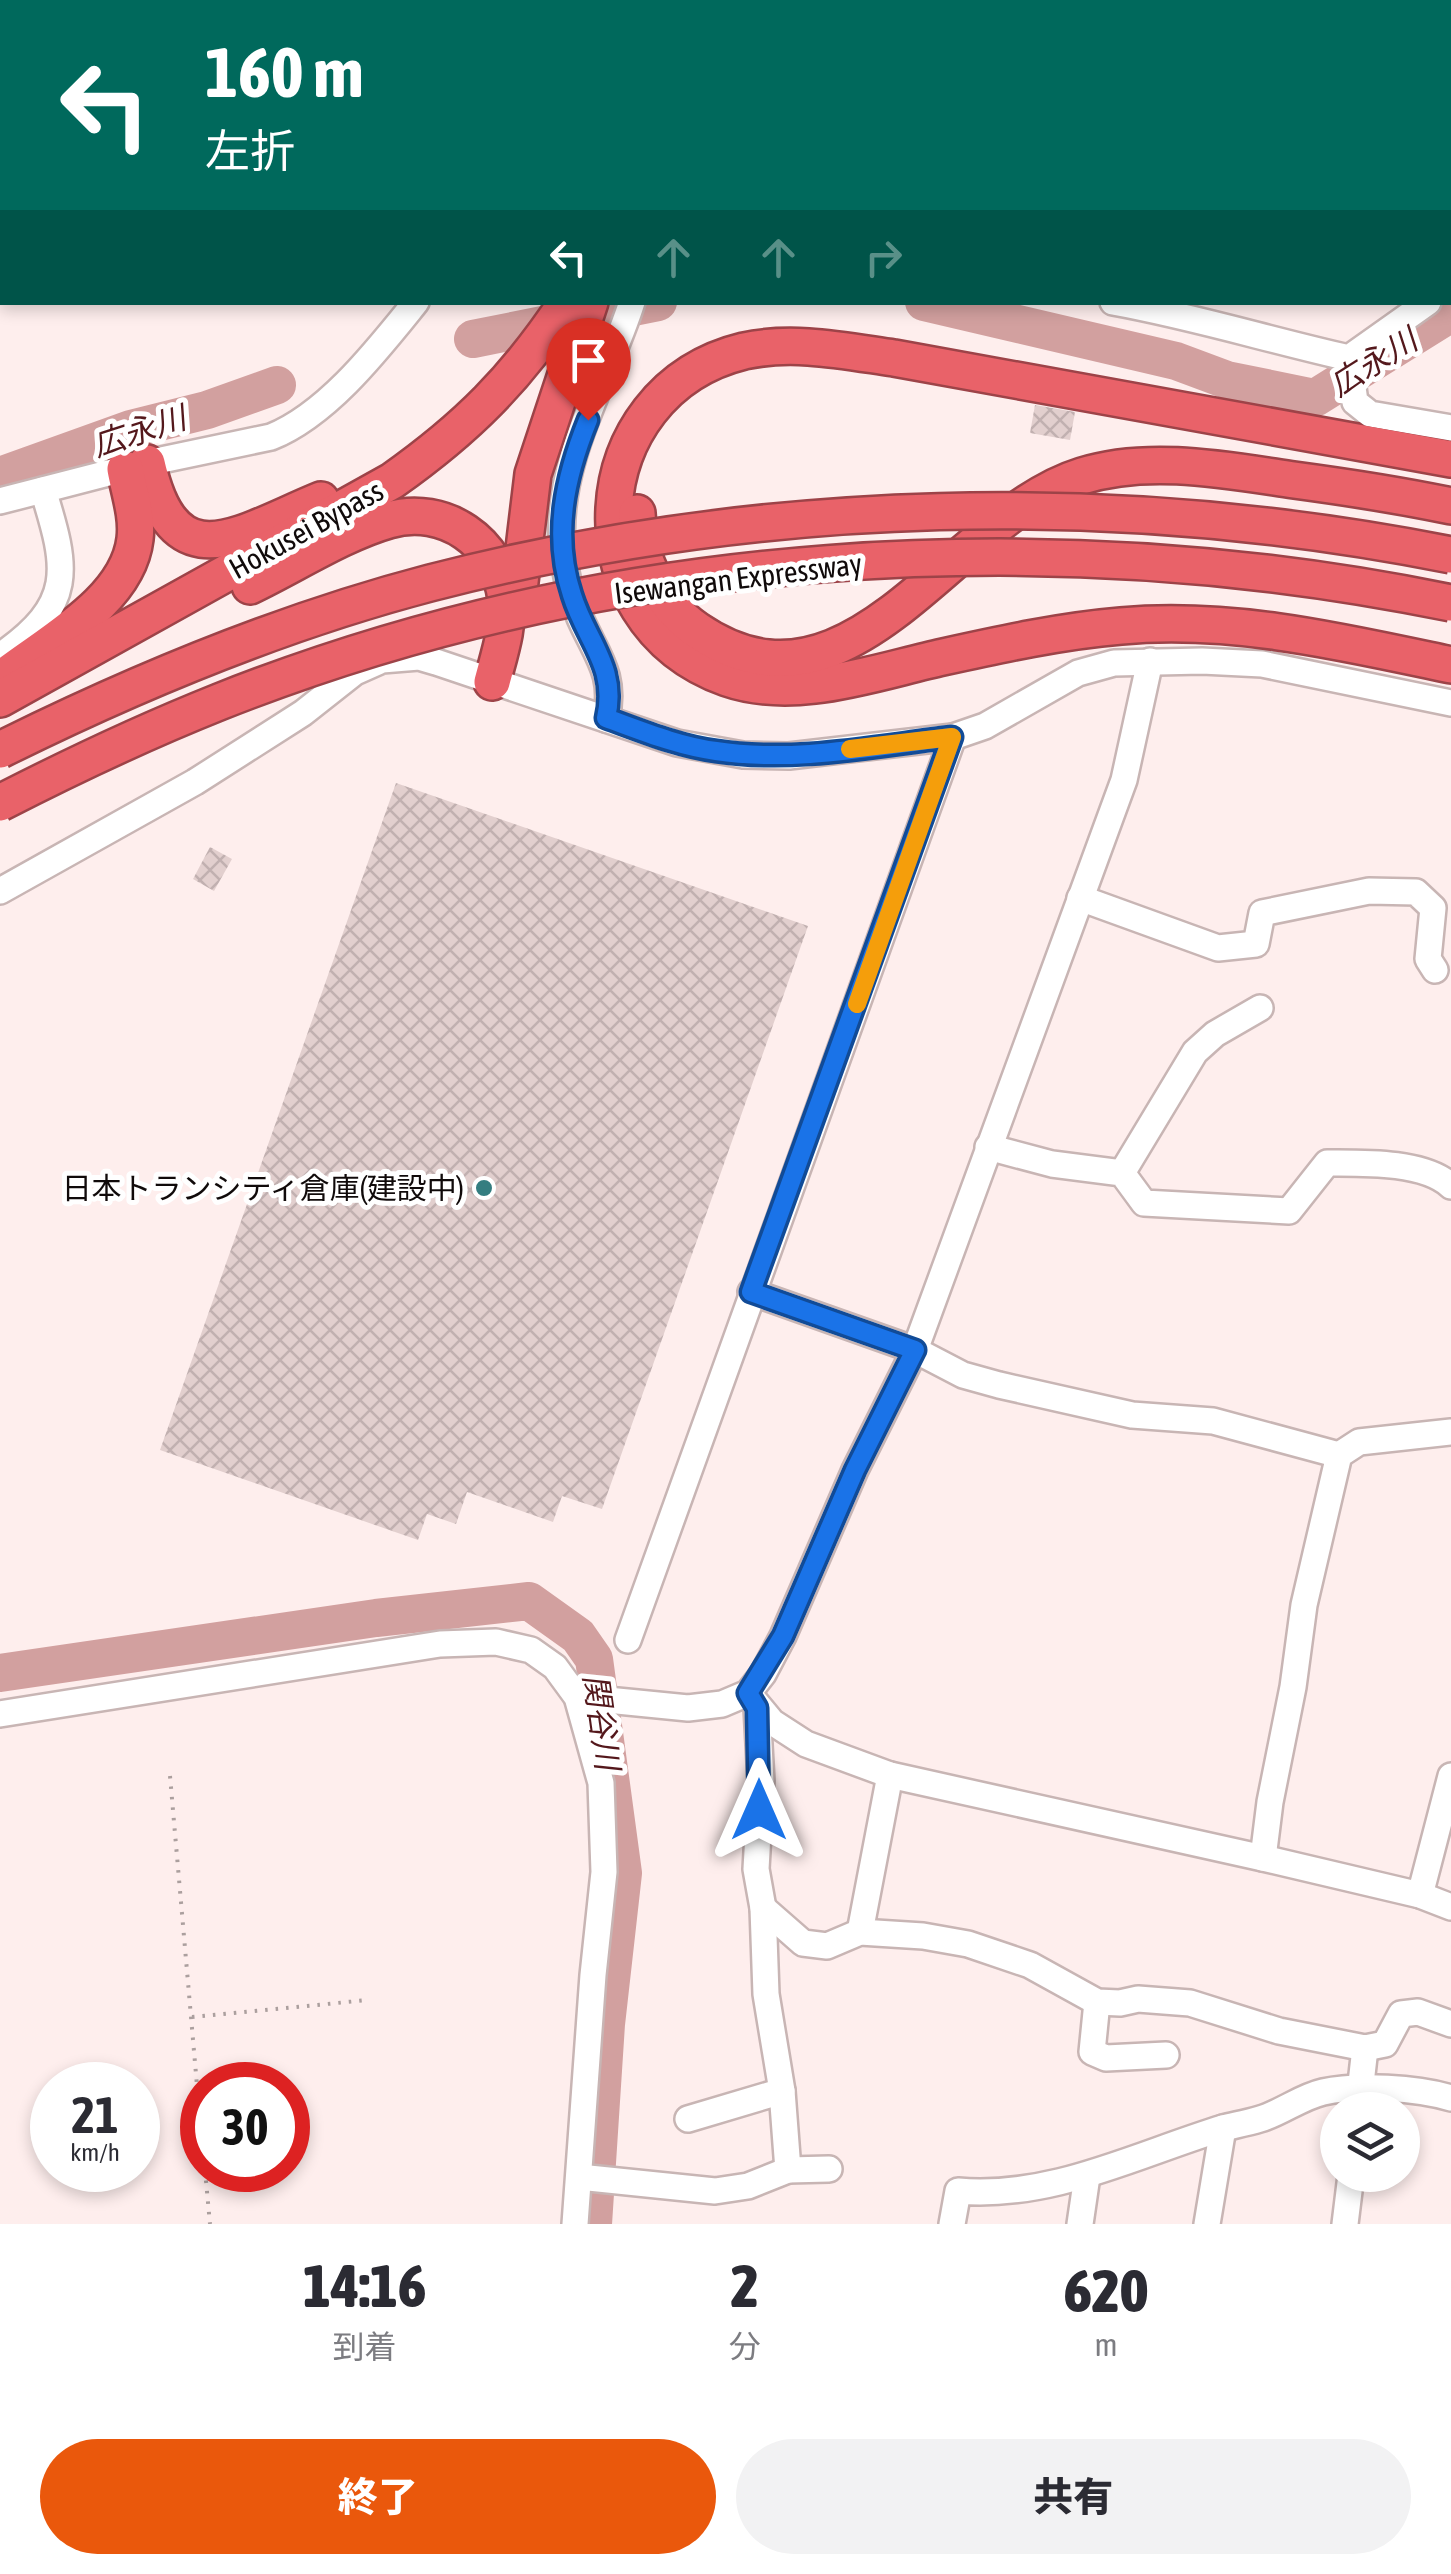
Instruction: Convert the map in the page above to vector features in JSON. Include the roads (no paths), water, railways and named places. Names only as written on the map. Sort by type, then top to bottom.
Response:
[{"type":"highway","points":[[136,466],[170,523],[191,538],[218,539],[345,490],[392,466],[463,414],[524,357],[565,305]]},
{"type":"highway","points":[[492,682],[518,598],[533,474],[589,305]]},
{"type":"highway","points":[[1451,459],[829,348],[774,346],[743,352],[694,372],[653,406],[634,434],[622,462],[613,520],[622,575],[646,619],[683,656],[729,679],[757,685],[818,684],[1016,641],[1140,625],[1258,629],[1451,665]]},
{"type":"highway","name":"Hokusei Bypass","points":[[0,699],[392,480],[470,420],[524,357]]},
{"type":"highway","points":[[1451,481],[825,368],[785,367],[726,380],[699,394],[677,414],[660,435],[648,460],[636,516],[642,552],[652,577],[688,623],[714,642],[771,658],[802,657],[832,648],[888,618],[992,531],[1047,492],[1082,476],[1134,467],[1242,472],[1451,506]]},
{"type":"highway","points":[[0,680],[102,601],[126,573],[136,536],[136,466]]},
{"type":"highway","name":"Isewangan Expressway","points":[[0,750],[208,656],[336,612],[488,570],[607,545],[708,530],[950,510],[1060,510],[1182,517],[1309,531],[1451,555]]},
{"type":"highway","points":[[0,699],[72,674],[371,527],[410,516],[427,516],[462,530],[478,541],[502,578],[506,600],[503,641],[492,682]]},
{"type":"highway","name":"Isewangan Expressway","points":[[0,803],[96,754],[222,701],[335,662],[536,607],[717,575],[945,558],[1052,557],[1292,576],[1451,603]]},
{"type":"street","points":[[0,501],[136,466],[272,438],[287,431],[358,370],[413,305]]},
{"type":"street","points":[[606,718],[611,698],[609,681],[571,594],[561,522],[577,447],[631,305]]},
{"type":"street","points":[[1130,305],[1179,314],[1350,367]]},
{"type":"street","points":[[1350,367],[1424,305]]},
{"type":"street","points":[[1350,367],[1355,402],[1370,414],[1451,428]]},
{"type":"street","points":[[0,656],[39,623],[52,606],[60,582],[59,541],[43,490]]},
{"type":"street","points":[[0,891],[195,782],[303,713],[355,672],[382,660],[418,658],[678,743],[743,754],[788,756],[952,737],[985,726],[1078,672],[1114,663],[1262,664],[1451,703]]},
{"type":"street","points":[[788,2170],[782,2092],[766,1994],[764,1908],[756,1869],[761,1782],[752,1700],[855,1470],[915,1350],[1124,780],[1150,661]]},
{"type":"street","points":[[628,1640],[952,737]]},
{"type":"street","points":[[1080,898],[1218,948],[1256,944],[1262,913],[1369,891],[1416,892],[1433,908],[1428,959],[1435,970]]},
{"type":"street","points":[[1122,1173],[1195,1052],[1215,1034],[1260,1008]]},
{"type":"street","points":[[988,1147],[1052,1164],[1122,1173],[1144,1203],[1289,1211],[1327,1164],[1381,1163],[1442,1177],[1451,1186]]},
{"type":"street","points":[[751,1292],[915,1350],[963,1375],[999,1385],[1132,1415],[1213,1420],[1339,1455]]},
{"type":"street","points":[[1264,1858],[1304,1605],[1339,1455],[1359,1442],[1451,1432]]},
{"type":"street","points":[[0,1714],[440,1644],[496,1642],[530,1650],[594,1699],[688,1708],[752,1700]]},
{"type":"street","points":[[575,2224],[592,2178],[593,1975],[604,1872],[594,1699]]},
{"type":"street","points":[[752,1700],[772,1722],[806,1744],[890,1775],[1264,1858],[1451,1907]]},
{"type":"street","points":[[860,1932],[890,1775]]},
{"type":"street","points":[[1420,1896],[1451,1776]]},
{"type":"street","points":[[764,1908],[803,1943],[827,1946],[860,1932],[968,1944],[1030,1965],[1097,2002],[1190,2002],[1279,2031],[1365,2048],[1384,2044],[1401,2014],[1418,2012],[1451,2024]]},
{"type":"street","points":[[1097,2002],[1092,2052],[1106,2058],[1166,2055]]},
{"type":"street","points":[[1360,2092],[1365,2048]]},
{"type":"street","points":[[688,2119],[782,2092]]},
{"type":"street","points":[[952,2224],[958,2191],[992,2194],[1087,2176],[1279,2112],[1320,2092]]},
{"type":"street","points":[[1420,2094],[1436,2093],[1451,2098]]},
{"type":"street","points":[[1208,2224],[1223,2128]]},
{"type":"street","points":[[592,2178],[715,2191],[748,2186],[788,2170],[830,2170]]},
{"type":"street","points":[[1080,2224],[1087,2176]]},
{"type":"street","points":[[1345,2224],[1349,2192]]},
{"type":"waterway","points":[[473,339],[643,305]]},
{"type":"waterway","name":"広永川","points":[[937,305],[1176,361],[1227,380],[1315,398],[1451,313]]},
{"type":"waterway","name":"広永川","points":[[0,476],[131,429],[207,410],[277,385]]},
{"type":"waterway","name":"関谷川","points":[[0,1673],[376,1618],[529,1601],[578,1636],[594,1659],[623,1873],[606,2024],[593,2224]]},
{"type":"place","name":"日本トランシティ倉庫(建設中)","points":[[484,1188]]}]
